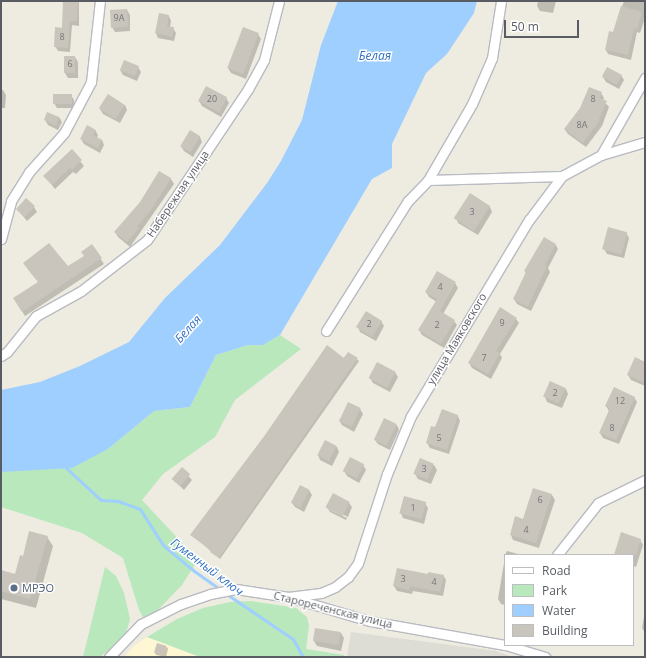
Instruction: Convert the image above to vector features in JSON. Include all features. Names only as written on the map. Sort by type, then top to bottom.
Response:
[{"type":"street","points":[[1,239],[11,201],[29,172],[64,133],[91,82],[100,1]]},
{"type":"street","name":"Набережная улица","points":[[1,356],[7,352],[36,316],[81,291],[147,240],[248,89],[261,66],[264,60],[279,1]]},
{"type":"street","points":[[326,331],[408,201],[428,180],[472,104],[489,64],[501,1]]},
{"type":"street","points":[[601,155],[645,78]]},
{"type":"street","name":"улица Маяковского","points":[[288,597],[321,593],[336,587],[348,577],[358,563],[386,474],[411,416],[529,220],[562,176],[601,155],[645,142]]},
{"type":"street","points":[[428,180],[562,176]]},
{"type":"street","points":[[558,554],[598,503],[645,480]]},
{"type":"street","name":"Старореченская улица","points":[[109,657],[141,624],[181,604],[210,594],[236,589],[288,597],[370,621],[504,645]]},
{"type":"street","name":"Старореченская улица","points":[[521,647],[545,657]]},
{"type":"shaded area","points":[[351,632],[496,651],[513,657],[347,657]]},
{"type":"shaded area","points":[[147,637],[200,657],[124,657],[135,645]]},
{"type":"green space","points":[[280,335],[301,349],[235,400],[215,437],[163,474],[142,500],[198,560],[182,585],[154,614],[143,617],[139,610],[123,558],[82,533],[1,507],[1,472],[108,449],[154,411],[190,407],[216,355],[248,345],[263,345]]},
{"type":"green space","points":[[105,567],[116,576],[124,593],[130,619],[126,633],[100,657],[83,657]]},
{"type":"green space","points":[[251,601],[296,608],[307,617],[309,626],[306,649],[344,655],[344,657],[200,657],[147,637],[177,619],[203,608],[230,602]]},
{"type":"water","name":"Белая","points":[[338,1],[477,1],[474,13],[447,54],[426,73],[392,144],[392,168],[372,179],[280,335],[263,345],[248,345],[216,355],[190,407],[154,411],[108,449],[72,468],[1,472],[1,390],[40,382],[80,366],[129,342],[165,298],[220,245],[267,183],[281,161],[302,120],[321,45]]},
{"type":"building","points":[[63,1],[78,1],[77,21],[70,21],[68,48],[54,47],[55,27],[62,28]]},
{"type":"building","points":[[621,6],[642,12],[637,29],[634,28],[628,55],[605,50],[609,31],[613,32]]},
{"type":"building","points":[[127,9],[128,27],[111,28],[110,10]]},
{"type":"building","points":[[159,13],[169,15],[167,26],[174,27],[172,37],[155,33]]},
{"type":"building","points":[[243,27],[259,33],[243,74],[227,68]]},
{"type":"building","points":[[64,56],[75,56],[75,73],[64,73]]},
{"type":"building","points":[[124,60],[139,66],[135,76],[120,70]]},
{"type":"building","points":[[607,67],[622,75],[617,85],[602,77]]},
{"type":"building","points":[[206,86],[227,97],[219,112],[198,101]]},
{"type":"building","points":[[589,87],[602,92],[600,98],[607,101],[599,119],[600,120],[583,143],[564,129],[580,108]]},
{"type":"building","points":[[53,94],[72,94],[72,104],[53,104]]},
{"type":"building","points":[[108,94],[125,105],[116,119],[99,108]]},
{"type":"building","points":[[47,112],[59,117],[56,126],[44,120]]},
{"type":"building","points":[[87,125],[96,130],[93,135],[102,140],[98,148],[80,139]]},
{"type":"building","points":[[190,130],[200,136],[191,152],[180,146]]},
{"type":"building","points":[[72,149],[82,160],[72,170],[70,168],[52,185],[43,176]]},
{"type":"building","points":[[159,171],[171,178],[151,210],[137,227],[139,228],[127,242],[114,232],[140,202]]},
{"type":"building","points":[[470,193],[490,206],[474,231],[454,218]]},
{"type":"building","points":[[26,198],[35,206],[25,217],[16,209]]},
{"type":"building","points":[[608,227],[627,232],[621,254],[602,249]]},
{"type":"building","points":[[544,237],[556,244],[545,265],[547,266],[528,307],[513,299],[526,272],[524,271]]},
{"type":"building","points":[[49,243],[68,266],[84,256],[81,252],[92,244],[102,258],[22,312],[13,298],[38,282],[23,263]]},
{"type":"building","points":[[437,271],[456,282],[440,311],[455,320],[441,344],[418,330],[437,299],[425,292]]},
{"type":"building","points":[[500,307],[517,318],[496,351],[500,353],[488,374],[468,363]]},
{"type":"building","points":[[366,311],[382,321],[372,337],[356,327]]},
{"type":"building","points":[[327,345],[344,358],[348,352],[358,358],[219,558],[210,552],[211,550],[190,535],[265,435]]},
{"type":"building","points":[[635,357],[645,362],[645,378],[643,382],[627,375]]},
{"type":"building","points":[[377,362],[396,372],[387,388],[369,378]]},
{"type":"building","points":[[550,381],[566,388],[559,403],[543,397]]},
{"type":"building","points":[[614,387],[635,397],[616,440],[599,433],[610,408],[605,406]]},
{"type":"building","points":[[348,402],[361,408],[352,427],[339,421]]},
{"type":"building","points":[[442,409],[458,415],[447,450],[426,443],[431,426],[435,427]]},
{"type":"building","points":[[384,418],[397,424],[387,446],[374,440]]},
{"type":"building","points":[[325,440],[337,446],[329,461],[317,455]]},
{"type":"building","points":[[350,457],[364,464],[357,479],[343,471]]},
{"type":"building","points":[[420,458],[434,464],[427,480],[413,474]]},
{"type":"building","points":[[182,467],[190,474],[180,486],[172,479]]},
{"type":"building","points":[[300,485],[310,490],[301,508],[291,503]]},
{"type":"building","points":[[533,488],[552,494],[536,543],[510,535],[515,516],[523,519]]},
{"type":"building","points":[[333,493],[350,502],[342,516],[325,507]]},
{"type":"building","points":[[404,496],[426,502],[422,519],[399,513]]},
{"type":"building","points":[[29,531],[48,536],[30,599],[1,591],[1,570],[15,574],[20,555],[23,556]]},
{"type":"building","points":[[621,532],[641,539],[636,555],[614,554]]},
{"type":"building","points":[[397,568],[428,574],[428,572],[444,575],[440,592],[410,586],[409,590],[393,586]]},
{"type":"building","points":[[315,628],[341,632],[339,645],[313,641]]},
{"type":"building","points":[[157,643],[167,646],[164,655],[154,653]]},
{"type":"waterway","name":"Гуменный ключ","points":[[64,466],[101,500],[118,501],[140,509],[163,545],[194,571],[221,590]]},
{"type":"waterway","name":"Гуменный ключ","points":[[225,593],[293,639],[303,657]]},
{"type":"place","name":"МРЭО","points":[[14,588]]}]
